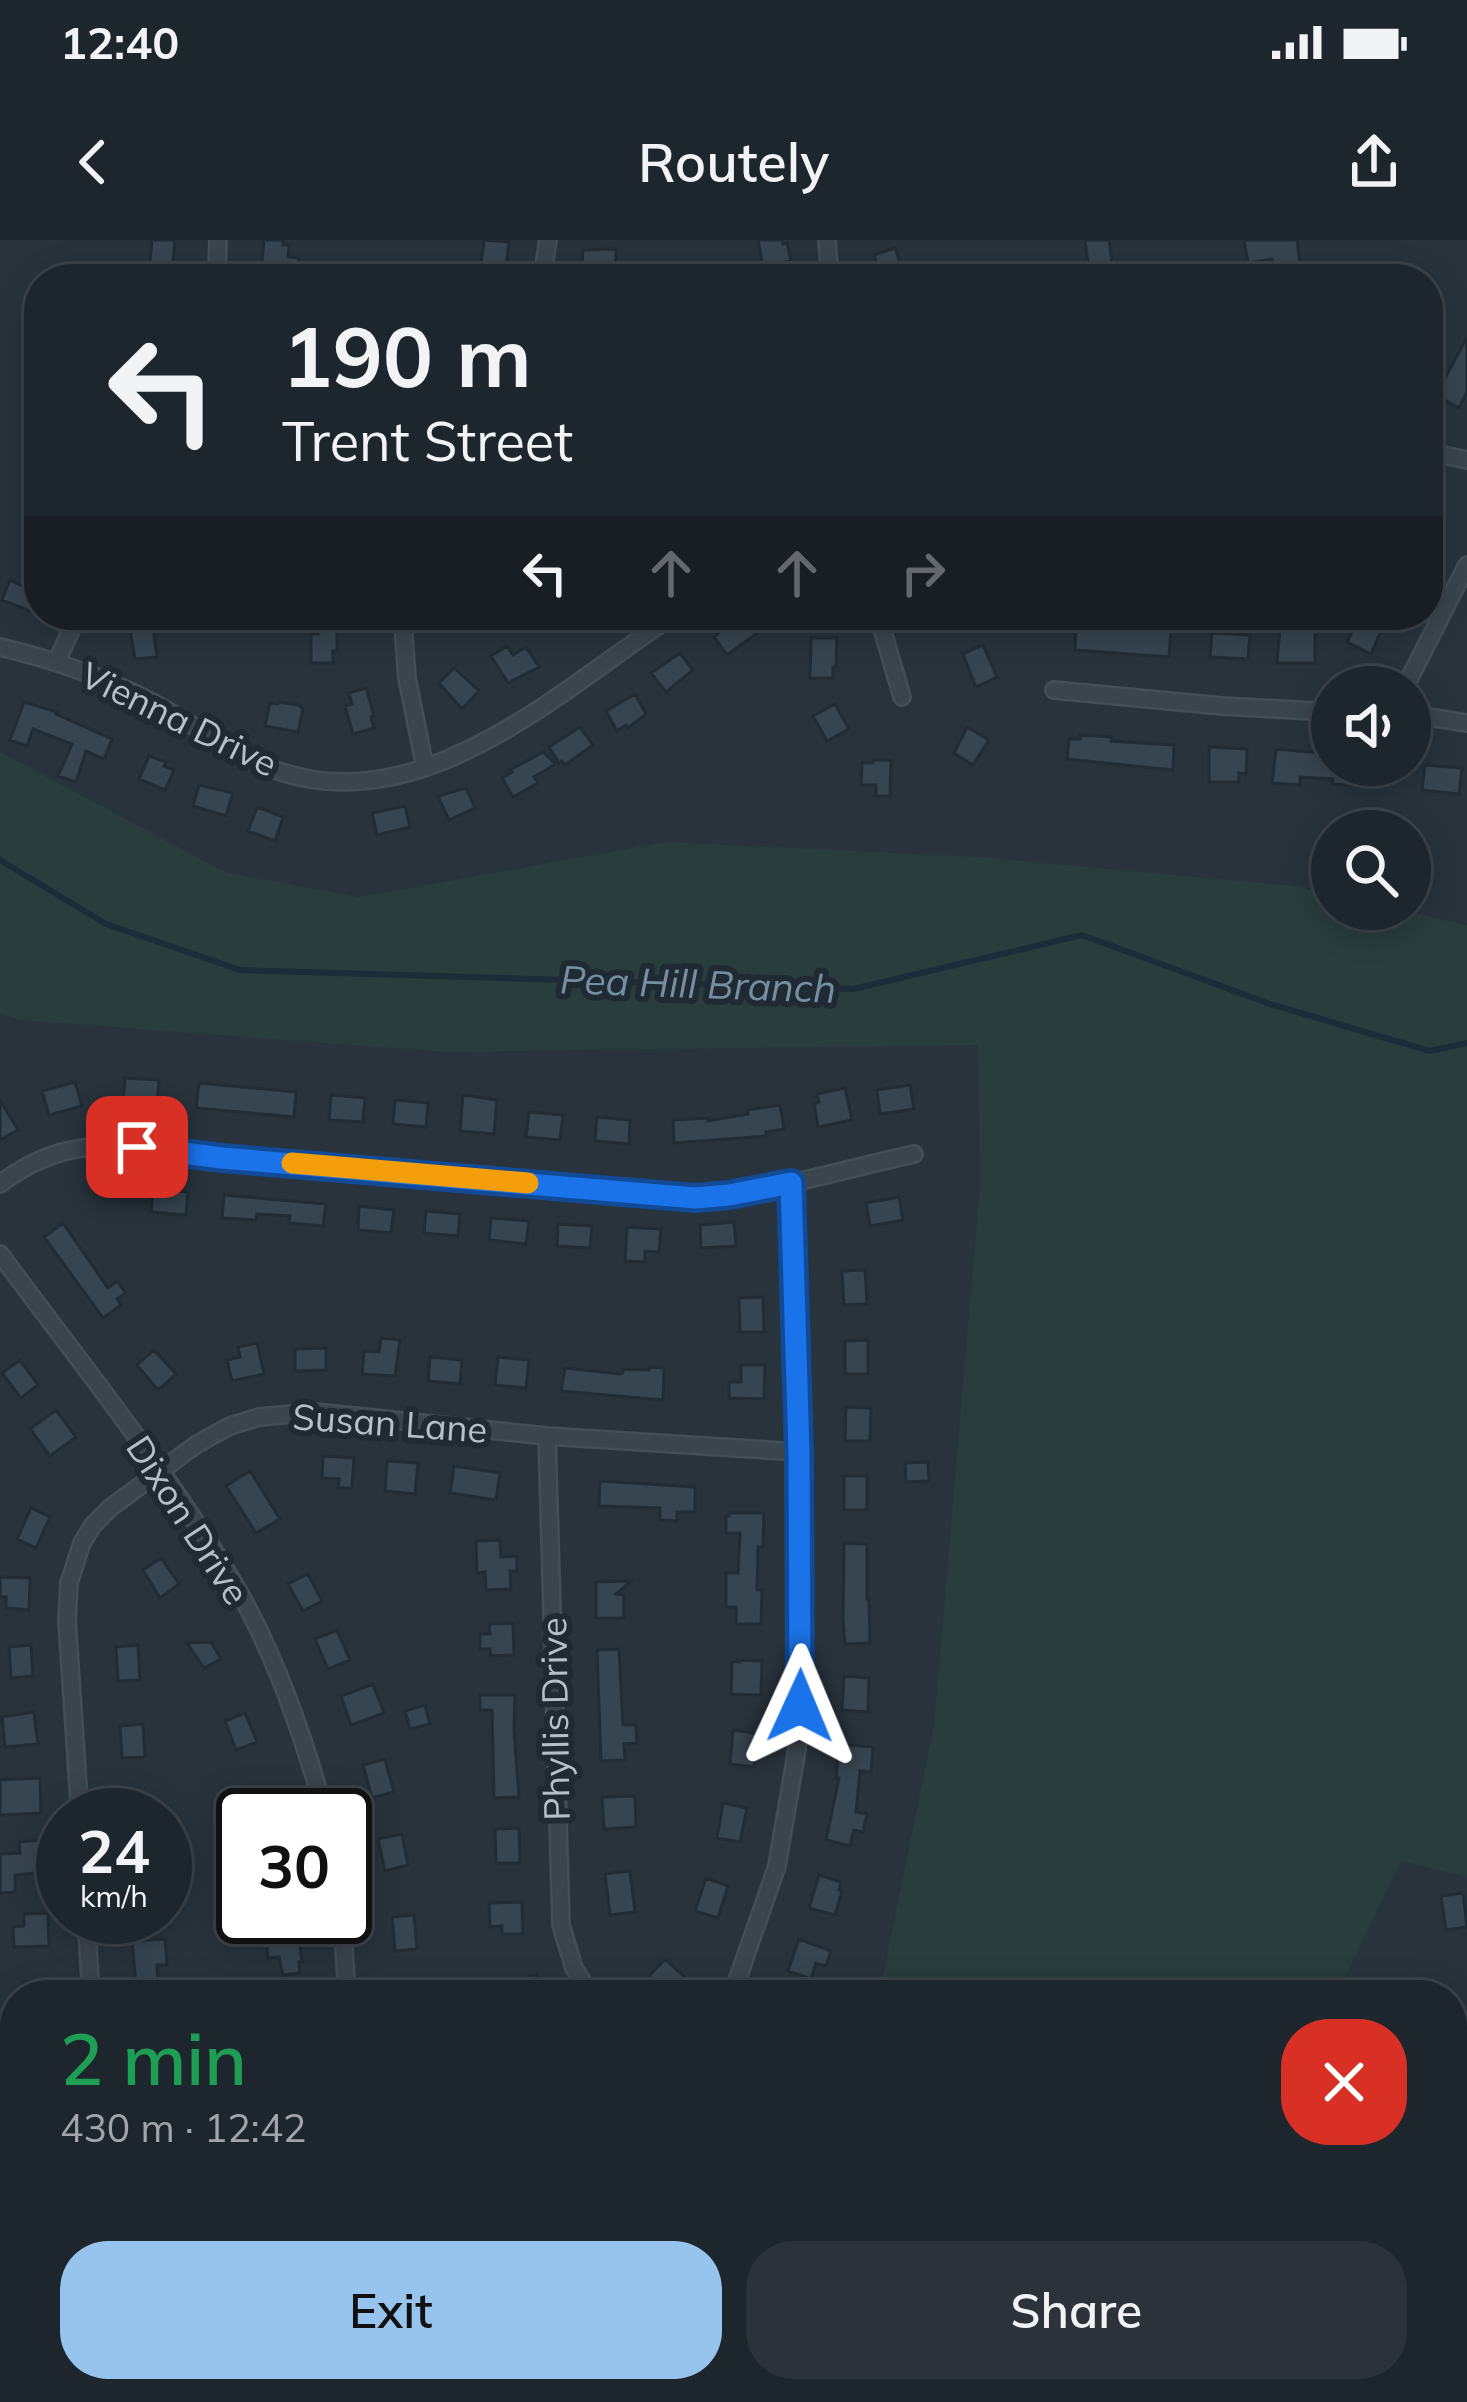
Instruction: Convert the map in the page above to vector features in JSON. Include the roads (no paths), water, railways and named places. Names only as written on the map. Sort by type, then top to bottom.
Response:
[{"type":"street","points":[[1443,613],[1467,566]]},
{"type":"street","points":[[57,661],[71,630]]},
{"type":"street","points":[[403,630],[407,678],[425,769]]},
{"type":"street","name":"Vienna Drive","points":[[0,647],[99,676],[266,766],[332,781],[387,779],[473,748],[555,700],[653,630]]},
{"type":"street","points":[[882,630],[902,697]]},
{"type":"street","points":[[1416,666],[1434,630]]},
{"type":"street","points":[[1054,690],[1311,711]]},
{"type":"street","points":[[1431,717],[1467,723]]},
{"type":"street","points":[[0,1184],[49,1155],[85,1147],[137,1147],[695,1198],[791,1183],[914,1154]]},
{"type":"street","points":[[737,1980],[777,1866],[793,1784],[802,1652],[791,1183]]},
{"type":"street","name":"Dixon Drive","points":[[0,1254],[160,1471],[230,1577],[260,1635],[317,1788]]},
{"type":"street","name":"Susan Lane","points":[[78,1788],[67,1621],[70,1583],[82,1543],[110,1508],[197,1444],[230,1426],[259,1417],[315,1412],[547,1436],[799,1453]]},
{"type":"street","name":"Phyllis Drive","points":[[547,1436],[560,1924],[582,1980]]},
{"type":"street","points":[[88,1944],[91,1980]]},
{"type":"street","points":[[343,1944],[345,1980]]},
{"type":"waterway","name":"Pea Hill Branch","points":[[0,860],[106,924],[240,970],[853,989],[1082,935],[1270,1004],[1430,1051],[1467,1043]]}]
